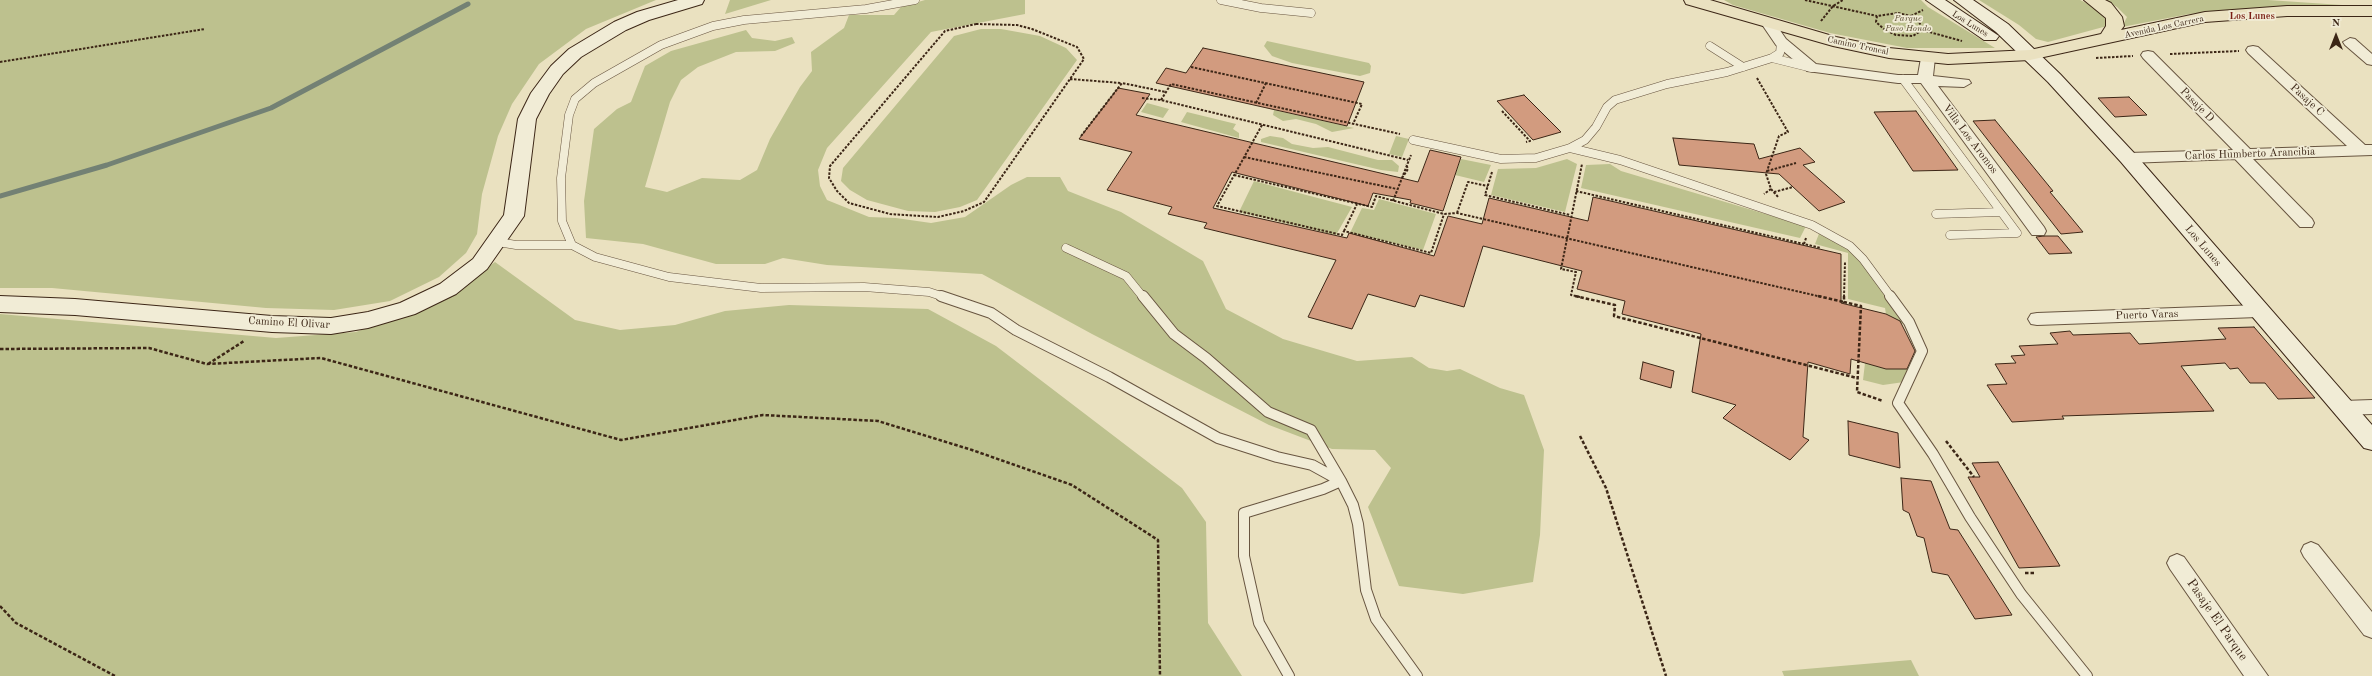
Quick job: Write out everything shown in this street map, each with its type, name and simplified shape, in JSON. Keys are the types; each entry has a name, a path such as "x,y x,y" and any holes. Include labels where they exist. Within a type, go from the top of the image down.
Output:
{"main road":[{"name":"Camino El Olivar","path":"0,304 75,307 272,324 331,326 368,320 407,309 448,289 480,264 498,242 514,216 527,119 540,93 557,70 575,53 620,26 643,16 696,0"},
{"name":"Camino Troncal","path":"1692,0 1768,23 1862,47 1928,58 1974,59 2030,55"},
{"path":"1713,0 1729,11"},
{"name":"Los Lunes","path":"1934,0 2002,44 2030,55"},
{"name":"Los Lunes","path":"1962,0 2002,28 2054,78 2128,158 2258,311 2372,441"},
{"path":"2092,0 2105,7 2114,17 2115,26 2107,39"},
{"path":"2352,0 2372,1"},
{"name":"Avenida Los Carrera","path":"2030,55 2205,18 2287,11 2372,11"}],"street":[{"path":"1768,23 1781,42 1812,68 1903,79 1925,79 1944,83 1964,82"},
{"path":"2350,42 2372,61"},
{"name":"Pasaje C","path":"2253,50 2366,150"},
{"name":"Pasaje D","path":"2148,55 2243,154 2306,223"},
{"path":"1925,79 1928,58"},
{"name":"Villa Los Aromos","path":"1925,79 2038,231"},
{"name":"Carlos Humberto Arancibia","path":"2128,158 2366,150"},
{"name":"Puerto Varas","path":"2037,319 2258,311"},
{"path":"2343,408 2372,407"},
{"path":"2311,551 2372,628"},
{"name":"Pasaje El Parque","path":"2177,563 2257,676"}],"lane":[{"path":"572,245 562,221 561,178 569,114 575,99 594,82 633,59 661,45 713,26 744,20 866,9 914,0"},
{"path":"1221,0 1261,8 1311,13"},
{"path":"1413,140 1501,158 1522,160 1570,148 1585,140 1596,128 1607,107 1615,100 1667,84 1743,67 1772,58 1780,53 1781,42"},
{"path":"1710,46 1743,67"},
{"path":"1772,58 1812,68"},
{"path":"1903,79 2017,233 1950,235"},
{"path":"1570,148 1620,160 1812,225 1850,246 1863,259 1909,322 1922,351 1898,403 1933,454 1970,517 2021,594 2088,676"},
{"path":"1936,214 2001,212"},
{"path":"498,242 516,245 572,245 595,257 669,277 761,288 864,287 929,292 991,313 1016,330 1165,407 1218,438 1277,458 1312,465 1341,481"},
{"path":"1066,248 1126,276 1174,334 1206,358 1268,412 1311,430 1341,481 1353,505 1358,524 1366,590 1376,619 1417,676"},
{"path":"1289,676 1259,624 1244,556 1244,513 1323,489 1341,481"}],"path":[{"path":"1805,0 1877,16 1898,13 1911,16 1919,21 1922,30"},
{"path":"1818,24 1833,6 1843,0"},
{"path":"1877,16 1876,22 1885,30 1896,35 1912,36 1922,30 1966,43"},
{"path":"976,24 1000,24 1025,27 1051,35 1077,47 1083,54 1084,59 1070,79 984,202 964,212 938,217 890,214 850,203 837,191 830,178 830,166 945,32 976,24"},
{"path":"0,62 205,29"},
{"path":"2091,59 2253,50"},
{"path":"1191,67 1362,104 1353,124"},
{"path":"1756,78 1788,132 1779,136 1766,174 1771,189 1780,199"},
{"path":"1070,79 1122,83 1166,92"},
{"path":"1082,136 1122,83"},
{"path":"1256,103 1266,83"},
{"path":"1161,100 1171,84 1401,135"},
{"path":"1142,98 1161,100 1408,160"},
{"path":"1502,110 1530,141 1523,144"},
{"path":"1262,125 1217,206 1342,236 1357,204"},
{"path":"1393,201 1400,180 1408,169 1406,164 1414,150"},
{"path":"1244,156 1397,188"},
{"path":"1582,163 1570,215 1568,238 1561,269 1576,272 1571,294 1615,305 1614,316 1858,378"},
{"path":"1767,171 1796,163"},
{"path":"1494,166 1485,195 1570,215"},
{"path":"1234,175 1372,207 1376,196 1444,214 1457,213 1861,306 1857,392"},
{"path":"1457,213 1468,182 1488,186"},
{"path":"1774,192 1793,187"},
{"path":"1757,192 1764,194 1771,189"},
{"path":"1576,191 1824,249"},
{"path":"1344,231 1431,253 1444,214"},
{"path":"1804,244 1812,225"},
{"path":"1844,302 1845,254"},
{"path":"207,364 272,324"},
{"path":"0,349 149,348 207,364 321,358 621,440 763,415 878,421 972,450 1072,485 1158,540 1160,676"},
{"path":"1941,435 1974,477"},
{"path":"1580,436 1606,488 1666,676"},
{"path":"0,606 16,623 115,676"}],"green space":[{"path":"0,0 656,0 586,29 539,64 512,104 498,136 482,194 477,234 466,253 439,277 390,301 334,310 266,308 52,288 0,288"},
{"path":"730,0 771,0 725,14"},
{"path":"925,0 1025,0 1025,14 931,32 827,148 818,170 820,186 827,200 869,217 896,218 931,223 965,217 1011,185 1027,177 1060,177 1068,191 1121,212 1203,261 1226,309 1283,339 1357,361 1412,357 1429,368 1447,371 1460,369 1500,388 1524,395 1544,450 1540,535 1533,582 1463,594 1399,586 1368,507 1391,468 1375,450 1332,449 1269,425 1092,334 982,274 827,265 783,258 765,264 716,264 643,244 586,238 584,201 594,129 617,109 631,102 645,66 671,51 746,30 752,38 775,41 792,37 795,43 775,51 736,52 698,67 681,80 670,102 645,187 667,192 702,178 740,180 757,170 770,139 800,87 812,71 811,52 844,28 849,15 894,15 901,7"},
{"name":"Parque Paso Hondo","path":"1724,0 1921,0 1928,7 1995,48 1907,48 1830,33 1733,5"},
{"path":"1979,0 2080,0 2097,8 2105,16 2107,26 2048,42 2036,39 2019,25"},
{"path":"2105,0 2268,0 2342,5 2261,8 2189,14 2122,27 2127,17 2117,7"},
{"path":"981,29 1001,29 1040,36 1066,48 1077,60 977,200 960,207 935,212 908,211 867,200 850,190 841,181 843,168 954,36"},
{"path":"1267,41 1369,63 1371,66 1370,73 1360,76 1292,63 1272,56 1264,46"},
{"path":"1147,103 1169,109 1163,118 1141,112"},
{"path":"1274,110 1354,128 1332,132 1316,124 1296,119 1283,121 1273,115"},
{"path":"1187,112 1236,124 1233,129 1239,133 1239,138 1181,122"},
{"path":"1270,136 1283,138 1292,144 1313,148 1328,147 1378,160 1392,160 1399,166 1398,172 1381,170 1261,142 1261,139"},
{"path":"1396,136 1409,139 1402,157 1389,154"},
{"path":"1461,159 1491,165 1484,182 1455,175"},
{"path":"1567,159 1577,164 1565,212 1491,195 1498,169 1536,168"},
{"path":"1610,164 1621,171 1806,226 1800,238 1581,188 1586,165"},
{"path":"1254,181 1352,207 1336,235 1239,212"},
{"path":"1379,199 1436,214 1423,250 1350,233 1362,208 1374,210"},
{"path":"1820,231 1852,249 1871,266 1913,326 1923,349 1923,360 1916,371 1904,382 1883,385 1863,380 1865,363 1886,369 1911,368 1918,360 1921,351 1913,330 1886,314 1885,308 1848,299 1848,253 1815,244"},
{"path":"495,262 575,320 620,330 675,325 725,311 789,305 928,309 996,346 1182,488 1206,522 1208,623 1242,676 0,676 0,314 276,338 356,332 442,299"},
{"path":"1911,660 1919,676 1784,676 1782,671"}],"building":[{"path":"1203,48 1364,82 1347,126 1156,83 1166,68 1186,73"},
{"path":"1118,88 1150,94 1136,115 1418,182 1430,150 1461,157 1443,211 1410,203 1411,200 1373,193 1368,206 1232,172 1213,208 1347,238 1349,233 1434,256 1448,216 1482,224 1489,198 1588,221 1593,197 1841,254 1841,303 1886,314 1900,321 1915,351 1907,369 1886,369 1851,359 1850,374 1808,362 1803,437 1809,440 1790,460 1723,418 1736,405 1692,392 1701,334 1622,314 1625,301 1577,289 1582,271 1483,246 1464,307 1420,295 1415,307 1368,294 1352,329 1308,317 1336,260 1204,228 1207,223 1168,214 1172,207 1107,190 1132,152 1079,139"},
{"path":"1524,95 1561,132 1533,140 1497,101"},
{"path":"2129,97 2147,115 2115,117 2098,98"},
{"path":"1916,111 1958,170 1913,171 1874,112"},
{"path":"1995,120 2053,191 2050,192 2083,232 2061,234 1973,121"},
{"path":"1673,138 1754,144 1759,159 1800,148 1815,162 1803,165 1845,202 1819,211 1779,174 1679,165"},
{"path":"2058,236 2072,253 2049,254 2036,237"},
{"path":"2254,327 2315,398 2278,399 2265,383 2250,383 2238,368 2230,369 2225,363 2181,366 2214,411 2062,416 2064,419 2012,422 1987,385 2007,384 1995,364 2016,363 2011,356 2025,355 2019,346 2058,344 2050,333 2070,331 2073,335 2130,333 2139,344 2226,339 2218,328"},
{"path":"1643,362 1674,371 1671,388 1640,379"},
{"path":"1848,421 1898,433 1900,468 1849,455"},
{"path":"1998,462 2060,566 2019,568 1968,477 1980,477 1972,463"},
{"path":"1901,478 1931,481 1950,529 1958,530 2012,615 1975,619 1948,575 1932,572 1924,538 1917,536 1909,513 1903,510"}],"waterway":[{"path":"0,196 107,165 271,108 468,4"}],"district":[{"name":"Los Lunes","path":"2252,16"}]}
